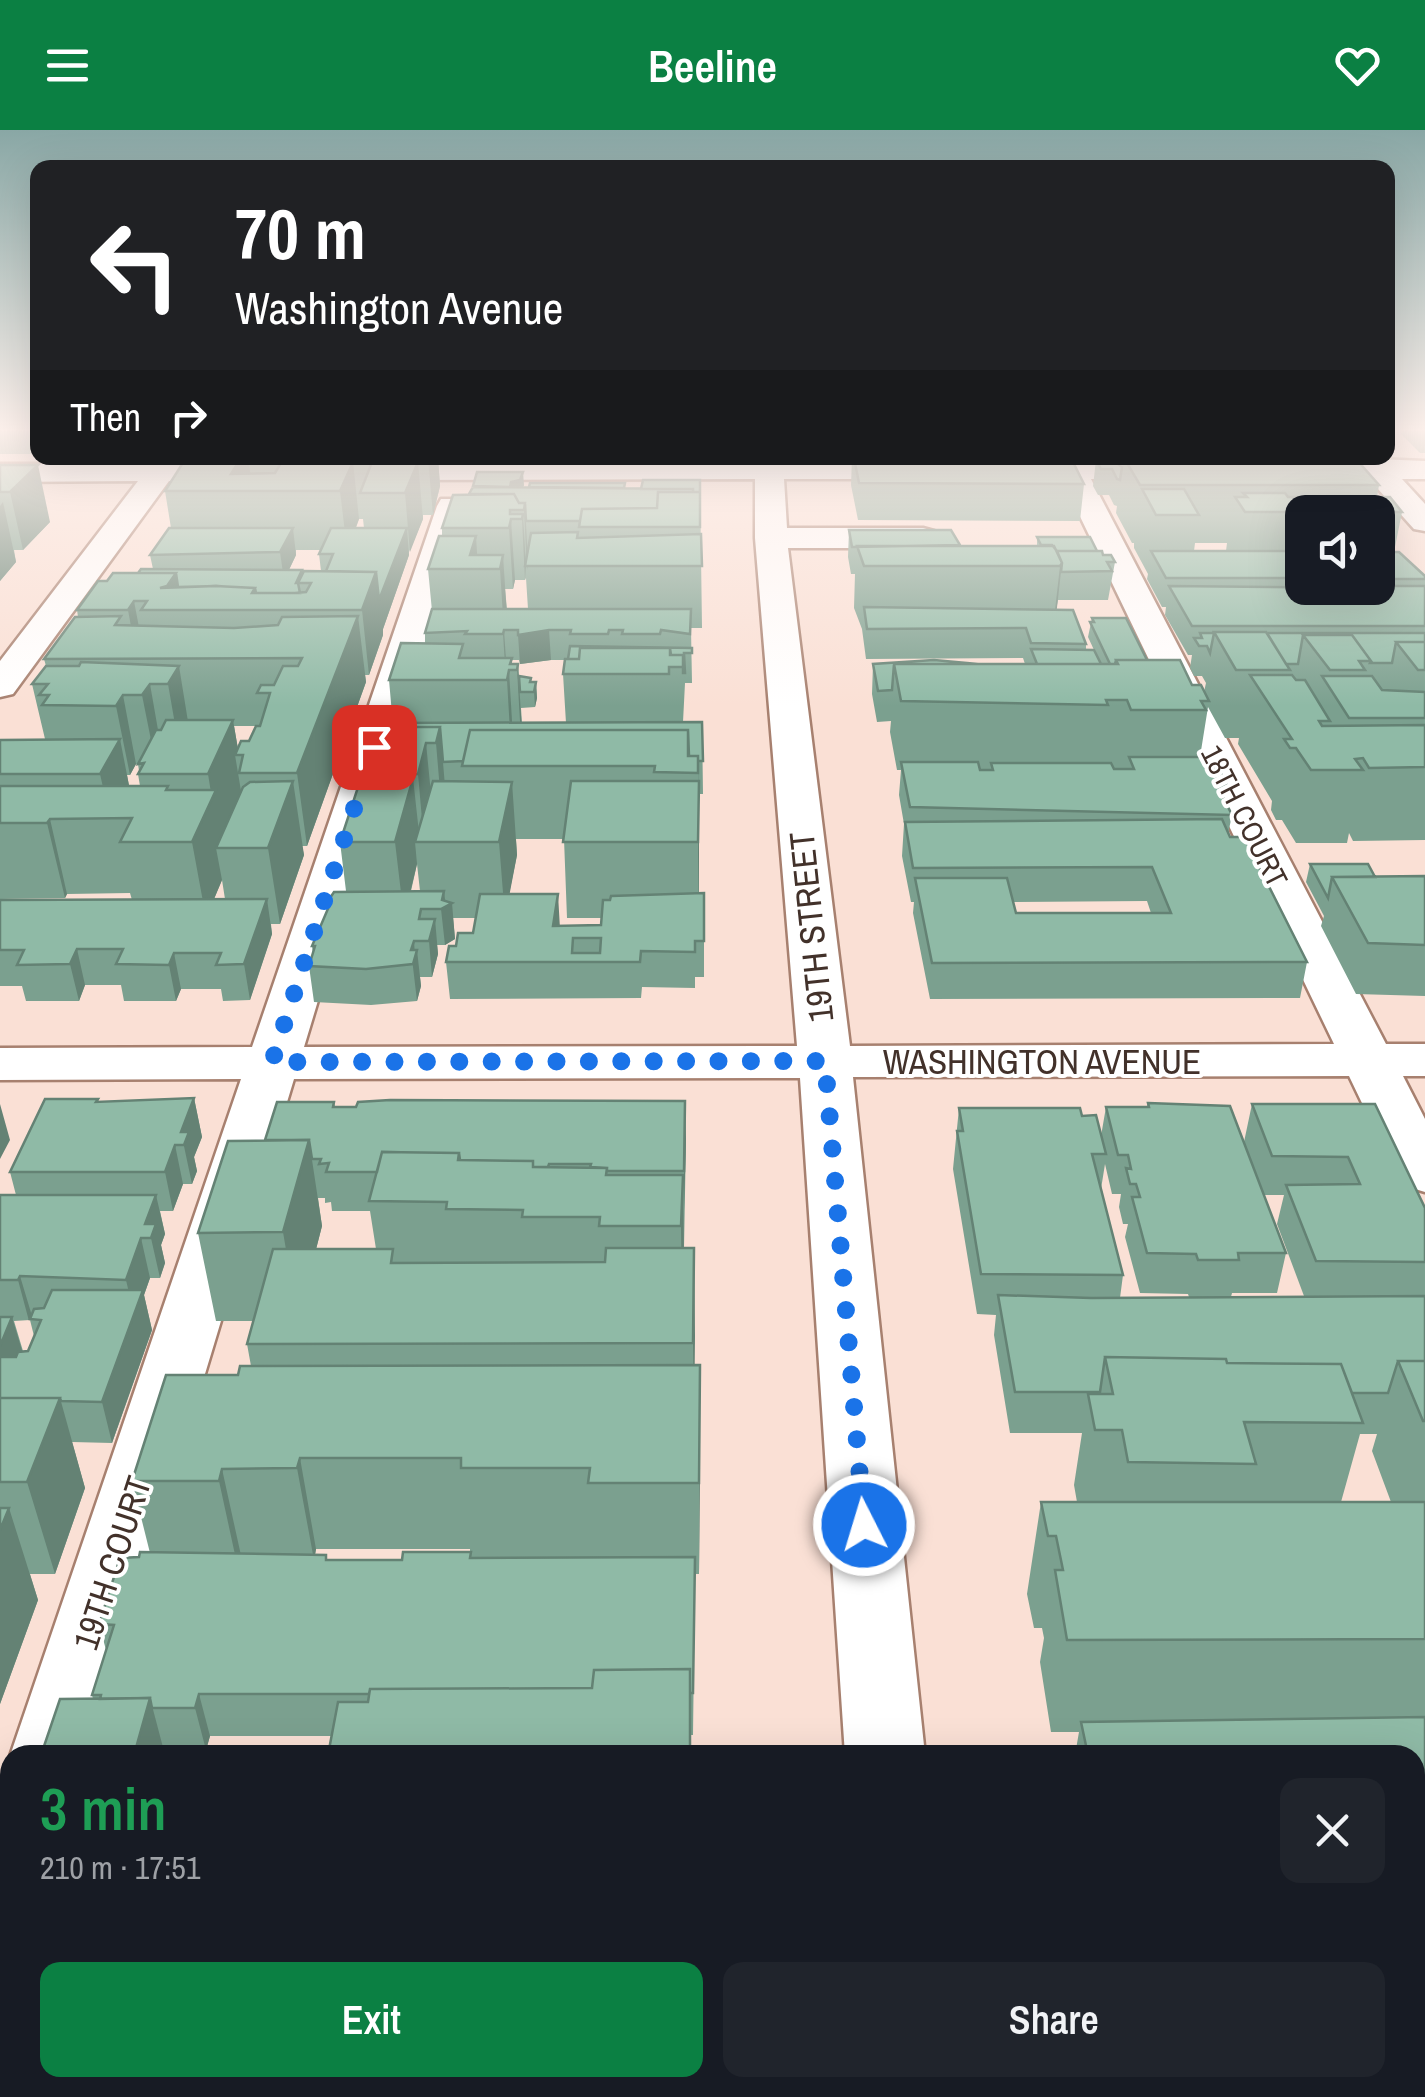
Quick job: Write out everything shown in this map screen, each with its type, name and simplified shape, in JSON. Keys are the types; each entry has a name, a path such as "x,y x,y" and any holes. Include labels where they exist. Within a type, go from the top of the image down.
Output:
{"street":[{"path":"0,686 122,523"},
{"name":"19TH COURT","path":"53,1745 447,523"},
{"name":"19TH STREET","path":"770,523 825,1061 884,1745"},
{"name":"18TH COURT","path":"1098,523 1425,1174"},
{"path":"770,538 924,538"},
{"name":"WASHINGTON AVENUE","path":"0,1064 1425,1060"}],"building":[{"path":"444,523 510,523 509,528 442,528"},
{"path":"580,523 700,523 700,527 579,527"},
{"path":"169,528 293,528 280,552 150,555"},
{"path":"331,528 407,528 379,600 376,572 326,571 333,554 319,554"},
{"path":"849,530 951,530 960,545 852,547"},
{"path":"578,532 577,538 701,534 702,566 525,566 531,533"},
{"path":"439,536 476,536 470,555 503,555 500,569 428,569"},
{"path":"1037,537 1090,537 1097,551 1057,551 1052,545 1041,545"},
{"path":"857,546 1054,546 1062,563 864,566"},
{"path":"1057,551 1102,551 1115,562 1107,562 1112,571 1061,572"},
{"path":"1151,551 1285,551 1285,578 1166,578"},
{"path":"1395,552 1399,552 1425,579 1395,579"},
{"path":"141,569 302,570 296,583 300,593 256,593 255,588 178,587 176,573 138,573"},
{"path":"304,571 376,572 362,610 141,610 147,601 134,601 128,610 77,610 98,581 107,581 113,573 176,573 167,586 160,588 216,586 255,588 252,593 295,593 306,592 311,583 298,583"},
{"path":"1169,586 1285,587 1285,605 1395,605 1395,586 1425,586 1425,626 1192,626"},
{"path":"864,607 1073,610 1086,644 1031,643 1026,628 867,629"},
{"path":"432,609 691,609 690,634 661,630 660,634 622,634 623,630 609,630 608,634 570,634 571,630 518,635 518,630 504,630 503,634 425,633"},
{"path":"121,616 115,625 234,628 278,625 282,617 358,616 297,773 239,773 243,755 235,755 241,741 249,741 256,726 260,726 270,693 257,693 261,685 274,685 283,666 298,666 302,658 44,659 75,617"},
{"path":"1092,618 1126,618 1147,660 1116,660 1110,664 1090,622 1094,622"},
{"path":"1214,632 1266,632 1290,670 1236,670"},
{"path":"1200,633 1214,633 1210,653 1207,646 1199,646 1194,638 1202,638"},
{"path":"1267,633 1425,633 1425,642 1396,642 1392,663 1370,663 1352,635 1303,635 1298,664 1286,664"},
{"path":"1303,635 1352,635 1371,661 1359,661 1365,670 1330,670"},
{"path":"1396,642 1425,642 1425,670 1418,670"},
{"path":"401,643 463,644 459,658 512,658 510,664 518,664 517,670 509,670 507,680 389,680"},
{"path":"570,646 692,648 692,653 684,653 683,673 683,655 671,655 670,648 580,648 579,659 568,659"},
{"path":"580,648 670,648 670,655 683,655 683,667 669,667 669,674 563,674 565,659 579,659"},
{"path":"1031,649 1094,650 1101,664 1037,664"},
{"path":"934,660 978,664 894,664 892,690 878,691 873,664"},
{"path":"1116,660 1180,660 1192,685 1201,685 1209,701 1201,701 1206,710 1131,710 1127,700 1106,700 1108,705 901,701 894,664 1118,664"},
{"path":"81,662 179,666 168,684 150,684 142,695 123,695 116,706 42,705 49,695 39,695 48,684 32,684 46,666 79,666"},
{"path":"1250,675 1292,675 1296,680 1305,680 1330,721 1319,721 1322,726 1425,725 1425,767 1369,768 1363,758 1355,759 1363,770 1311,770 1296,748 1290,748 1284,739 1292,739"},
{"path":"519,676 536,682 534,692 520,692"},
{"path":"1322,676 1372,676 1382,690 1425,692 1425,718 1349,718"},
{"path":"166,720 233,720 208,774 138,774 144,763 138,764 156,730 161,730"},
{"path":"702,722 703,761 698,761 698,756 689,756 688,730 470,730 463,761 443,762 440,727 393,727 394,723"},
{"path":"378,727 440,727 436,743 426,743 418,774 363,775"},
{"path":"470,730 688,730 688,756 698,756 698,773 654,772 655,766 462,766"},
{"path":"120,739 100,774 0,774 0,740"},
{"path":"1129,757 1204,757 1209,767 1218,767 1227,785 1217,785 1232,815 910,807 901,762 978,762 980,770 993,770 991,763 1111,763 1114,769 1134,769"},
{"path":"361,778 413,778 395,842 340,842"},
{"path":"293,781 268,848 216,848 243,787 250,782"},
{"path":"433,781 512,782 499,842 415,842"},
{"path":"571,781 699,781 698,842 563,842"},
{"path":"0,786 168,786 166,790 216,790 192,842 120,842 132,818 0,823"},
{"path":"1222,819 1230,837 1244,837 1307,962 932,963 915,878 1007,878 1016,913 1171,913 1152,867 913,868 905,822"},
{"path":"1310,864 1368,864 1375,877 1332,877 1328,898"},
{"path":"1425,876 1425,945 1368,943 1332,877"},
{"path":"444,891 442,900 452,903 441,909 421,909 419,919 435,919 429,941 414,941 411,950 417,950 413,964 366,969 309,966 312,946 330,904 326,904 334,892"},
{"path":"704,893 704,941 695,941 695,952 641,951 640,962 446,962 449,946 456,946 458,933 473,933 480,894 558,894 553,926 601,925 603,900 610,900 611,896","holes":["573,938 601,938 600,953 572,953"]},
{"path":"267,899 244,964 216,965 221,953 174,953 169,965 116,964 123,949 77,949 70,964 17,965 24,950 0,950 0,900"},
{"path":"194,1098 181,1132 189,1132 184,1145 175,1145 165,1172 10,1172 45,1099 98,1099 96,1102"},
{"path":"685,1101 684,1171 607,1171 590,1167 591,1164 533,1167 533,1161 460,1160 459,1153 382,1152 377,1172 326,1172 329,1163 319,1164 321,1159 312,1159 309,1140 265,1140 277,1102 334,1102 333,1107 356,1107 358,1102"},
{"path":"1148,1103 1230,1106 1286,1253 1238,1253 1239,1260 1198,1260 1196,1254 1147,1253 1132,1197 1140,1197 1136,1184 1130,1184 1128,1155 1118,1155 1106,1107 1149,1107"},
{"path":"1252,1104 1375,1104 1425,1208 1425,1262 1316,1261 1286,1185 1360,1184 1348,1157 1272,1156"},
{"path":"959,1108 1080,1108 1082,1116 1096,1115 1106,1154 1092,1154 1123,1275 981,1274 957,1131 963,1131"},
{"path":"309,1140 283,1232 198,1233 228,1141"},
{"path":"382,1152 459,1153 458,1160 533,1161 533,1167 607,1168 606,1175 683,1175 681,1226 599,1226 600,1217 522,1217 523,1210 446,1209 447,1202 369,1201"},
{"path":"0,1195 156,1195 145,1224 156,1224 151,1238 141,1238 126,1280 20,1276 18,1280 0,1280"},
{"path":"606,1248 694,1248 693,1343 247,1344 273,1249 393,1249 391,1263 605,1262"},
{"path":"52,1290 143,1290 102,1402 0,1398 0,1357 16,1357 18,1352 28,1351 41,1320 30,1319 34,1309 44,1308"},
{"path":"998,1295 1425,1296 1425,1361 1398,1361 1388,1393 1352,1393 1341,1364 1105,1357 1100,1392 1015,1392"},
{"path":"0,1317 12,1317 0,1346"},
{"path":"1105,1357 1341,1364 1363,1423 1244,1422 1256,1464 1128,1462 1122,1430 1095,1430 1088,1394 1113,1394"},
{"path":"1398,1361 1425,1361 1425,1421 1423,1421"},
{"path":"700,1365 699,1483 588,1483 590,1468 461,1468 461,1458 300,1458 297,1468 222,1469 219,1481 132,1481 166,1375 238,1375 240,1366"},
{"path":"0,1398 60,1398 27,1482 0,1482"},
{"path":"1041,1502 1425,1502 1425,1639 1067,1640 1055,1570 1063,1570 1056,1536 1048,1536"},
{"path":"0,1508 9,1508 0,1530"},
{"path":"140,1552 326,1555 326,1560 402,1560 403,1552 471,1552 470,1558 695,1557 693,1693 690,1669 594,1670 592,1688 199,1694 195,1708 152,1708 150,1698 100,1699 101,1695 92,1695 114,1625 99,1624 120,1558 139,1557"},
{"path":"690,1669 690,1745 330,1745 338,1702 368,1702 370,1689 592,1688 594,1670"},
{"path":"150,1698 137,1745 44,1745 60,1699"},
{"path":"1425,1717 1425,1745 1086,1745 1081,1722"}],"route":[{"path":"374,747 272,1062 825,1061 864,1525"}]}
